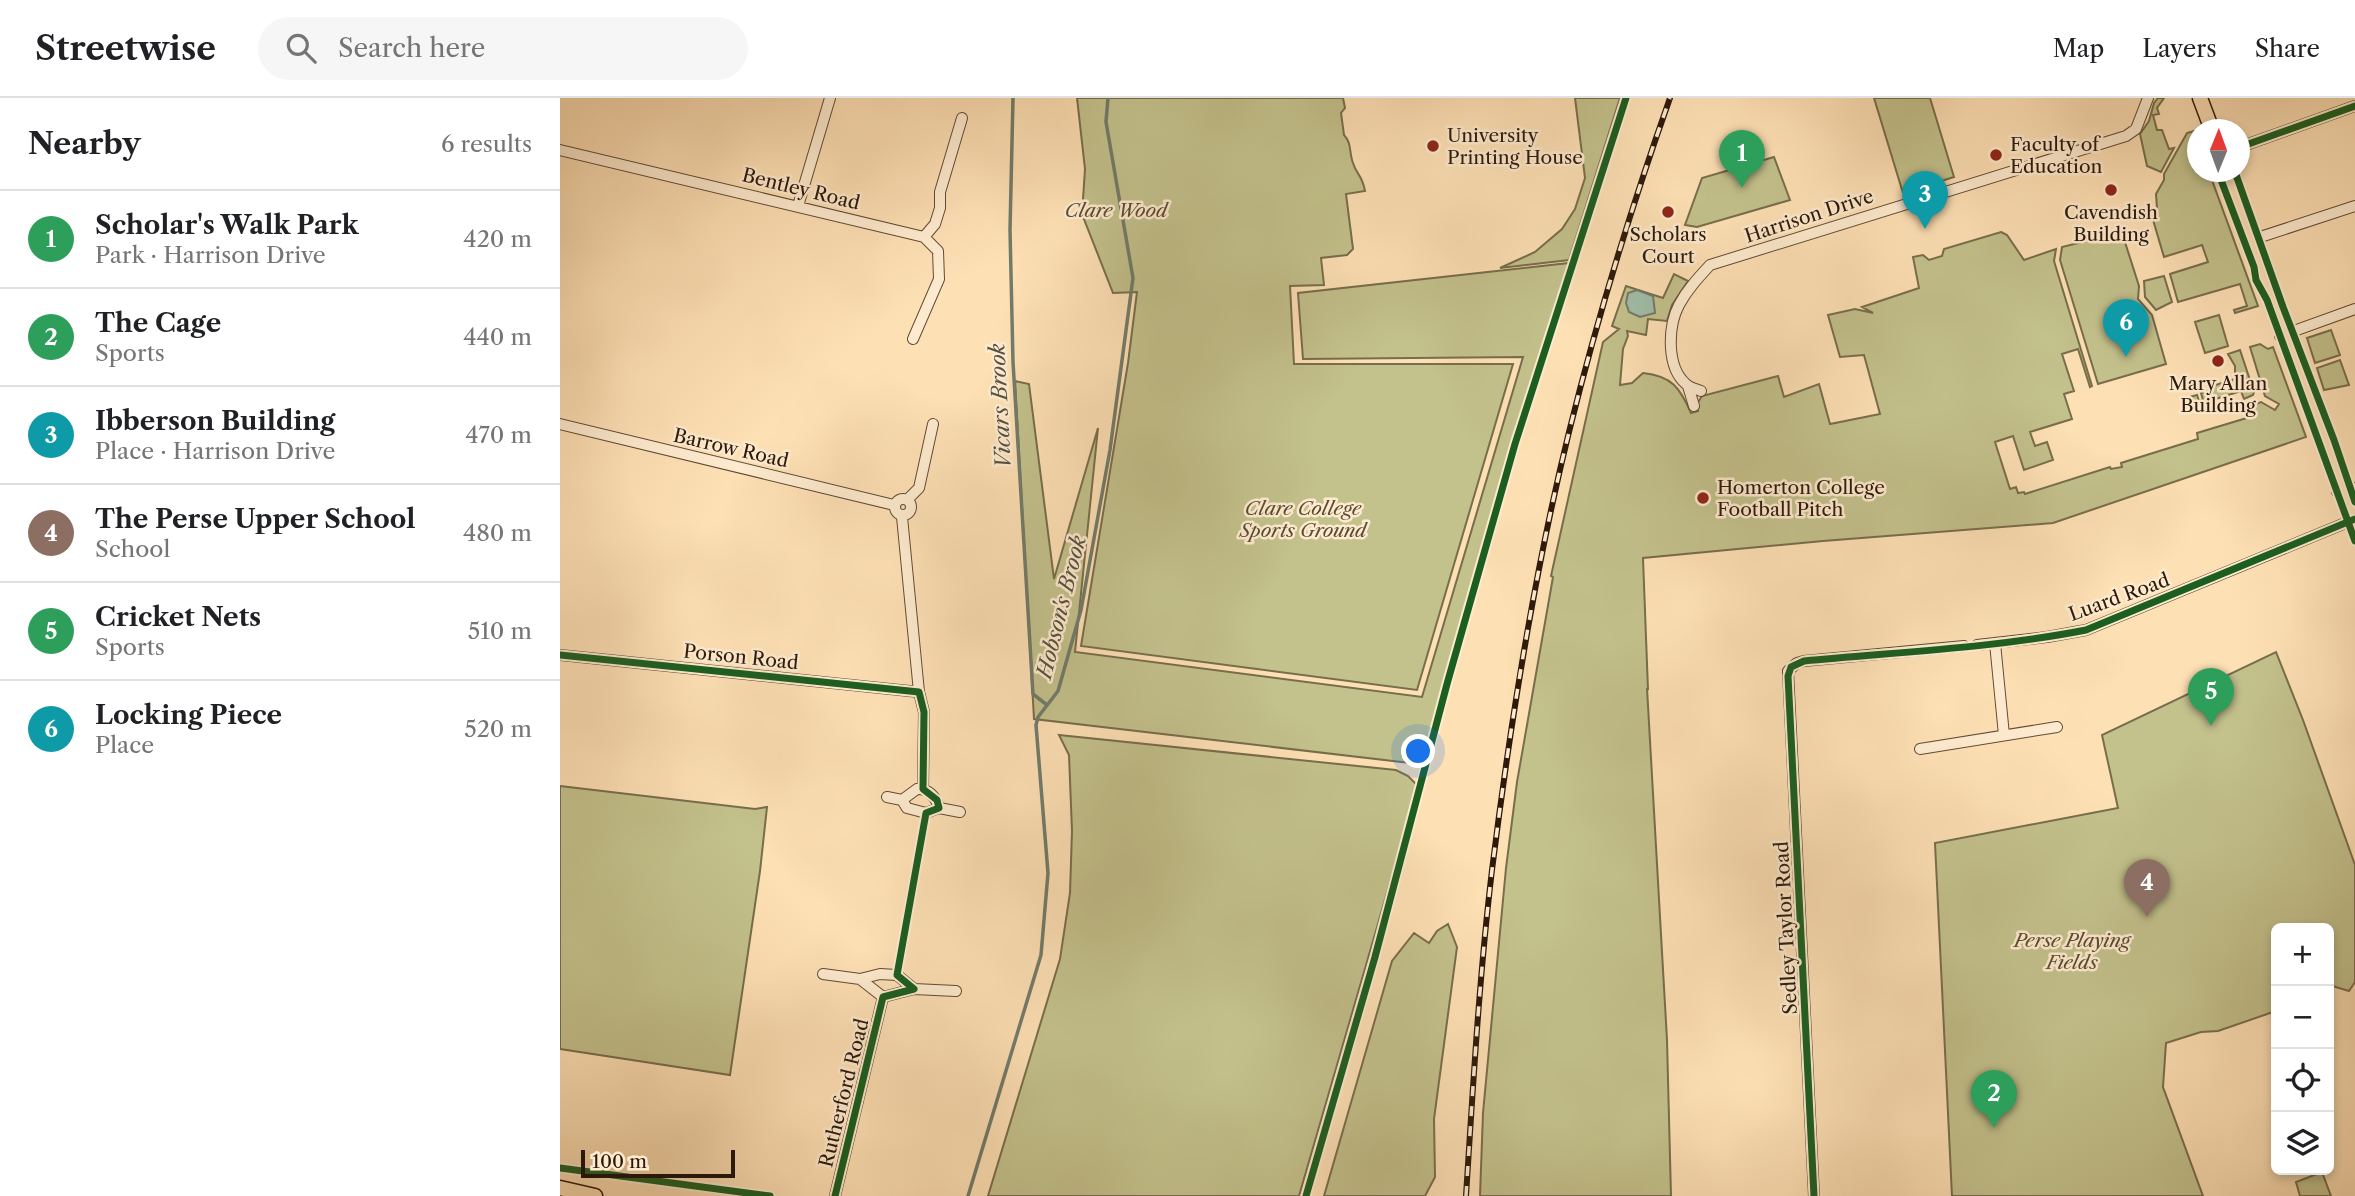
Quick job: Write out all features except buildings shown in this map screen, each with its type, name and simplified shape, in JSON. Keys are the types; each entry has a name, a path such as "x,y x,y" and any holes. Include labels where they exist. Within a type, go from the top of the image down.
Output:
{"main road":[{"path":"2200,98 2207,119"},
{"path":"2230,182 2249,241 2355,519"},
{"path":"560,1188 594,1196"}],"street":[{"path":"798,206 830,98"},
{"name":"Harrison Drive","path":"1694,406 1688,386 1680,378 1671,339 1674,316 1689,288 1710,265 2126,136 2136,129 2148,98"},
{"path":"2250,143 2355,106"},
{"path":"913,339 939,279 938,251 924,237 935,224 940,208 940,192 962,118"},
{"name":"Bentley Road","path":"560,150 924,237"},
{"path":"2249,241 2355,206"},
{"path":"2284,335 2355,309"},
{"path":"1688,386 1701,391"},
{"name":"Barrow Road","path":"560,424 894,505"},
{"path":"923,789 924,712 919,692 902,517 894,505 902,499 907,500 919,488 933,424"},
{"path":"902,517 912,509 907,500"},
{"name":"Luard Road","path":"1977,645 2047,638 2086,630 2355,519"},
{"path":"1995,643 2004,735"},
{"name":"Sedley Taylor Road","path":"1814,1196 1788,676 1791,667 1797,663 1964,646"},
{"name":"Porson Road","path":"560,655 919,692"},
{"path":"1920,749 2057,727"},
{"path":"902,800 917,789 923,789 937,800 939,807"},
{"path":"887,797 902,800 907,808 917,812 931,812 939,807 960,812"},
{"path":"823,974 860,979 880,974 897,975 914,989"},
{"path":"860,979 883,997 914,989 956,990"},
{"name":"Rutherford Road","path":"835,1196 883,997"}],"green space":[{"name":"Clare College Sports Ground","path":"1077,98 1343,98 1345,108 1341,113 1344,135 1365,191 1346,194 1353,249 1347,255 1321,258 1324,285 1290,286 1294,364 1513,364 1417,690 1081,646 1128,363 1137,292 1113,293 1082,214 1085,169"},
{"path":"1575,98 1620,98 1569,260 1500,268 1535,252 1562,229 1575,209 1585,178"},
{"path":"1874,98 1930,98 1954,177 1903,193"},
{"path":"2158,98 2164,98 2157,108 2159,114 2153,115 2157,130 2162,130 2169,149 2174,148 2161,172 2147,166 2140,134 2149,121"},
{"path":"2187,133 2187,182 2213,182 2258,306 2235,313 2234,310 2247,306 2240,284 2178,302 2170,274 2208,262 2202,245 2164,257 2151,213 2157,208 2156,194 2164,180 2164,174"},
{"path":"1774,157 1790,200 1697,227 1685,225 1702,178"},
{"path":"2001,232 2007,235 2024,260 2056,249 2054,261 2092,386 2090,387 2078,349 2062,354 2074,391 2064,394 2072,419 2030,432 2035,446 2047,442 2053,460 2024,470 2013,436 1995,442 2010,489 2016,487 2018,493 2025,494 2110,467 2122,467 2121,463 2198,439 2197,433 2250,417 2247,407 2261,402 2275,410 2279,404 2265,396 2250,347 2260,344 2268,349 2273,347 2306,437 2053,523 1643,558 1648,690 1647,688 1667,1040 1671,1196 1480,1196 1483,1113 1506,868 1517,782 1553,577 1551,576 1603,342 1619,329 1612,326 1626,286 1663,298 1674,274 1688,281 1672,305 1667,321 1648,319 1646,335 1627,331 1620,385 1632,383 1643,373 1661,377 1679,390 1691,413 1698,411 1697,404 1702,396 1778,376 1784,397 1819,384 1830,424 1880,414 1864,355 1840,357 1828,315 1855,309 1873,313 1862,307 1919,288 1913,257 1923,255 1929,260 1942,256 1944,249"},
{"path":"2114,234 2124,239 2139,286 2138,299 2152,315 2166,364 2098,384 2060,260 2062,247"},
{"path":"1569,263 1427,765 1034,719 1015,381 1029,384 1054,579 1098,428 1075,652 1422,697 1523,357 1303,359 1298,293"},
{"path":"2164,276 2172,302 2156,310 2145,297 2144,281"},
{"path":"2219,315 2228,346 2205,353 2195,322"},
{"path":"2331,330 2340,355 2315,363 2307,338"},
{"path":"2240,350 2253,395 2244,399 2241,391 2190,407 2186,398 2197,395 2199,401 2203,400 2201,393 2209,391 2209,387 2235,379 2235,366 2228,354"},
{"path":"2340,360 2349,385 2324,390 2317,368"},
{"name":"Perse Playing Fields","path":"2276,652 2355,865 2355,982 2349,991 2334,986 2334,923 2271,923 2271,1013 2218,1031 2201,1032 2166,1043 2163,1087 2203,1196 1952,1196 1935,843 2118,808 2102,735"},
{"path":"1059,735 1396,770 1408,776 1418,786 1299,1196 988,1196 1060,959 1070,893 1072,831 1069,755"},
{"path":"560,786 755,809 767,807 730,1075 560,1049"},
{"path":"1448,924 1457,947 1434,1119 1435,1177 1425,1196 1324,1196 1392,961 1414,933 1429,943 1437,931"},
{"path":"2314,1175 2323,1175 2331,1196 2300,1196 2296,1182"}],"shaded area":[{"path":"1637,290 1653,296 1655,313 1640,317 1629,312 1626,303 1628,293"}],"waterway":[{"name":"Vicars Brook","path":"1013,98 1010,230 1013,362 1033,694 1047,705"},
{"name":"Hobson's Brook","path":"968,1196 1041,955 1048,873 1036,725 1038,717 1058,691 1081,610 1110,450 1133,278 1106,122 1108,98"}],"railway":[{"path":"1466,1196 1480,992 1492,870 1515,705 1534,595 1556,486 1591,348 1628,222 1670,98"}],"cycle path":[{"path":"1306,1196 1375,957 1447,684 1515,444 1626,98"},
{"path":"2250,143 2355,106"},
{"path":"2222,182 2355,541"},
{"path":"2239,182 2355,502"},
{"path":"1814,1196 1788,676 1791,667 1804,661 1981,645 2086,630 2355,519"},
{"path":"560,655 919,692 924,712 923,789 937,800 939,808 926,813 897,975 914,989 883,997 835,1196"},
{"path":"560,1168 770,1196"}],"place":[{"name":"University Printing House","path":"1433,146"},
{"name":"Faculty of Education","path":"1996,155"},
{"name":"Scholar's Walk Park","path":"1742,188"},
{"name":"Cavendish Building","path":"2111,190"},
{"name":"Scholars Court","path":"1668,212"},
{"name":"Ibberson Building","path":"1925,229"},
{"name":"Locking Piece","path":"2126,357"},
{"name":"Mary Allan Building","path":"2218,361"},
{"name":"Homerton College Football Pitch","path":"1703,498"},
{"name":"Cricket Nets","path":"2211,726"},
{"name":"The Perse Upper School","path":"2147,917"},
{"name":"The Cage","path":"1994,1128"}],"park label":[{"name":"Clare Wood","path":"1116,210"}]}
